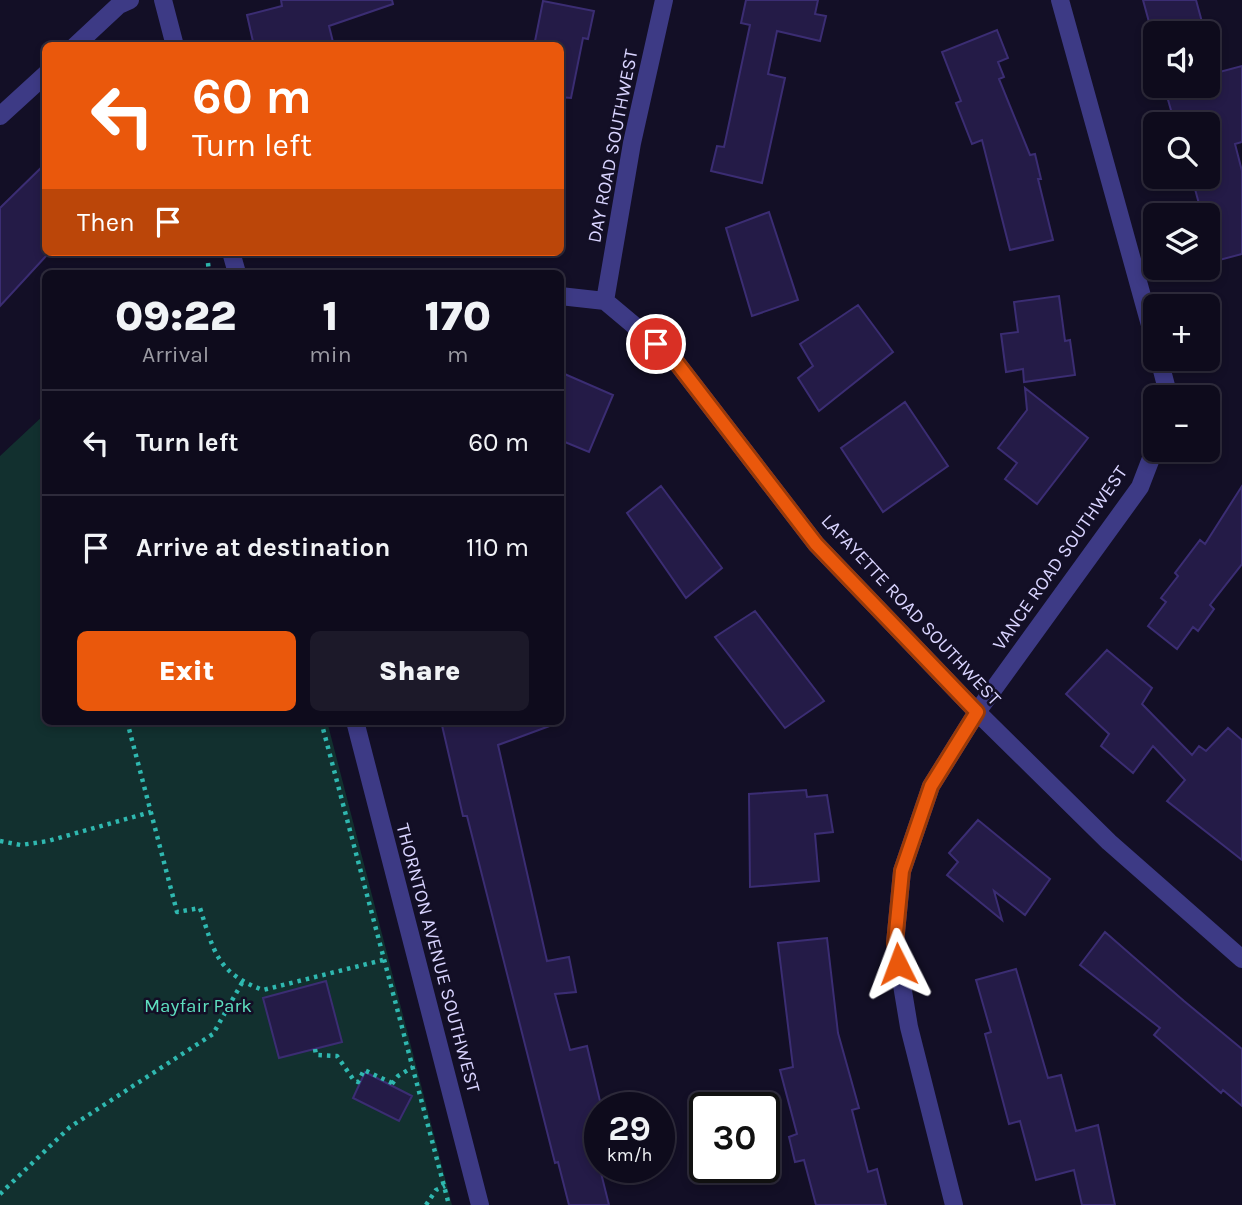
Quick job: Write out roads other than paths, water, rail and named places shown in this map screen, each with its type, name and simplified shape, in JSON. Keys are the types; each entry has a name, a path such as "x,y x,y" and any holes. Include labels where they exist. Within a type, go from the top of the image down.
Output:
{"street":[{"path":"79,42 118,5 130,0"},
{"path":"163,0 174,42"},
{"name":"DAY ROAD SOUTHWEST","path":"605,301 632,143 664,0"},
{"path":"1060,0 1143,300"},
{"path":"0,116 42,78"},
{"path":"564,296 605,301"},
{"name":"LAFAYETTE ROAD SOUTHWEST","path":"605,301 673,358 816,544 977,712 1109,842 1242,959"},
{"name":"VANCE ROAD SOUTHWEST","path":"954,1205 908,1027 895,943 902,871 931,786 977,712 1140,487 1150,462"},
{"name":"THORNTON AVENUE SOUTHWEST","path":"356,725 480,1205"}],"park label":[{"name":"Mayfair Park","path":"198,1006"}]}
